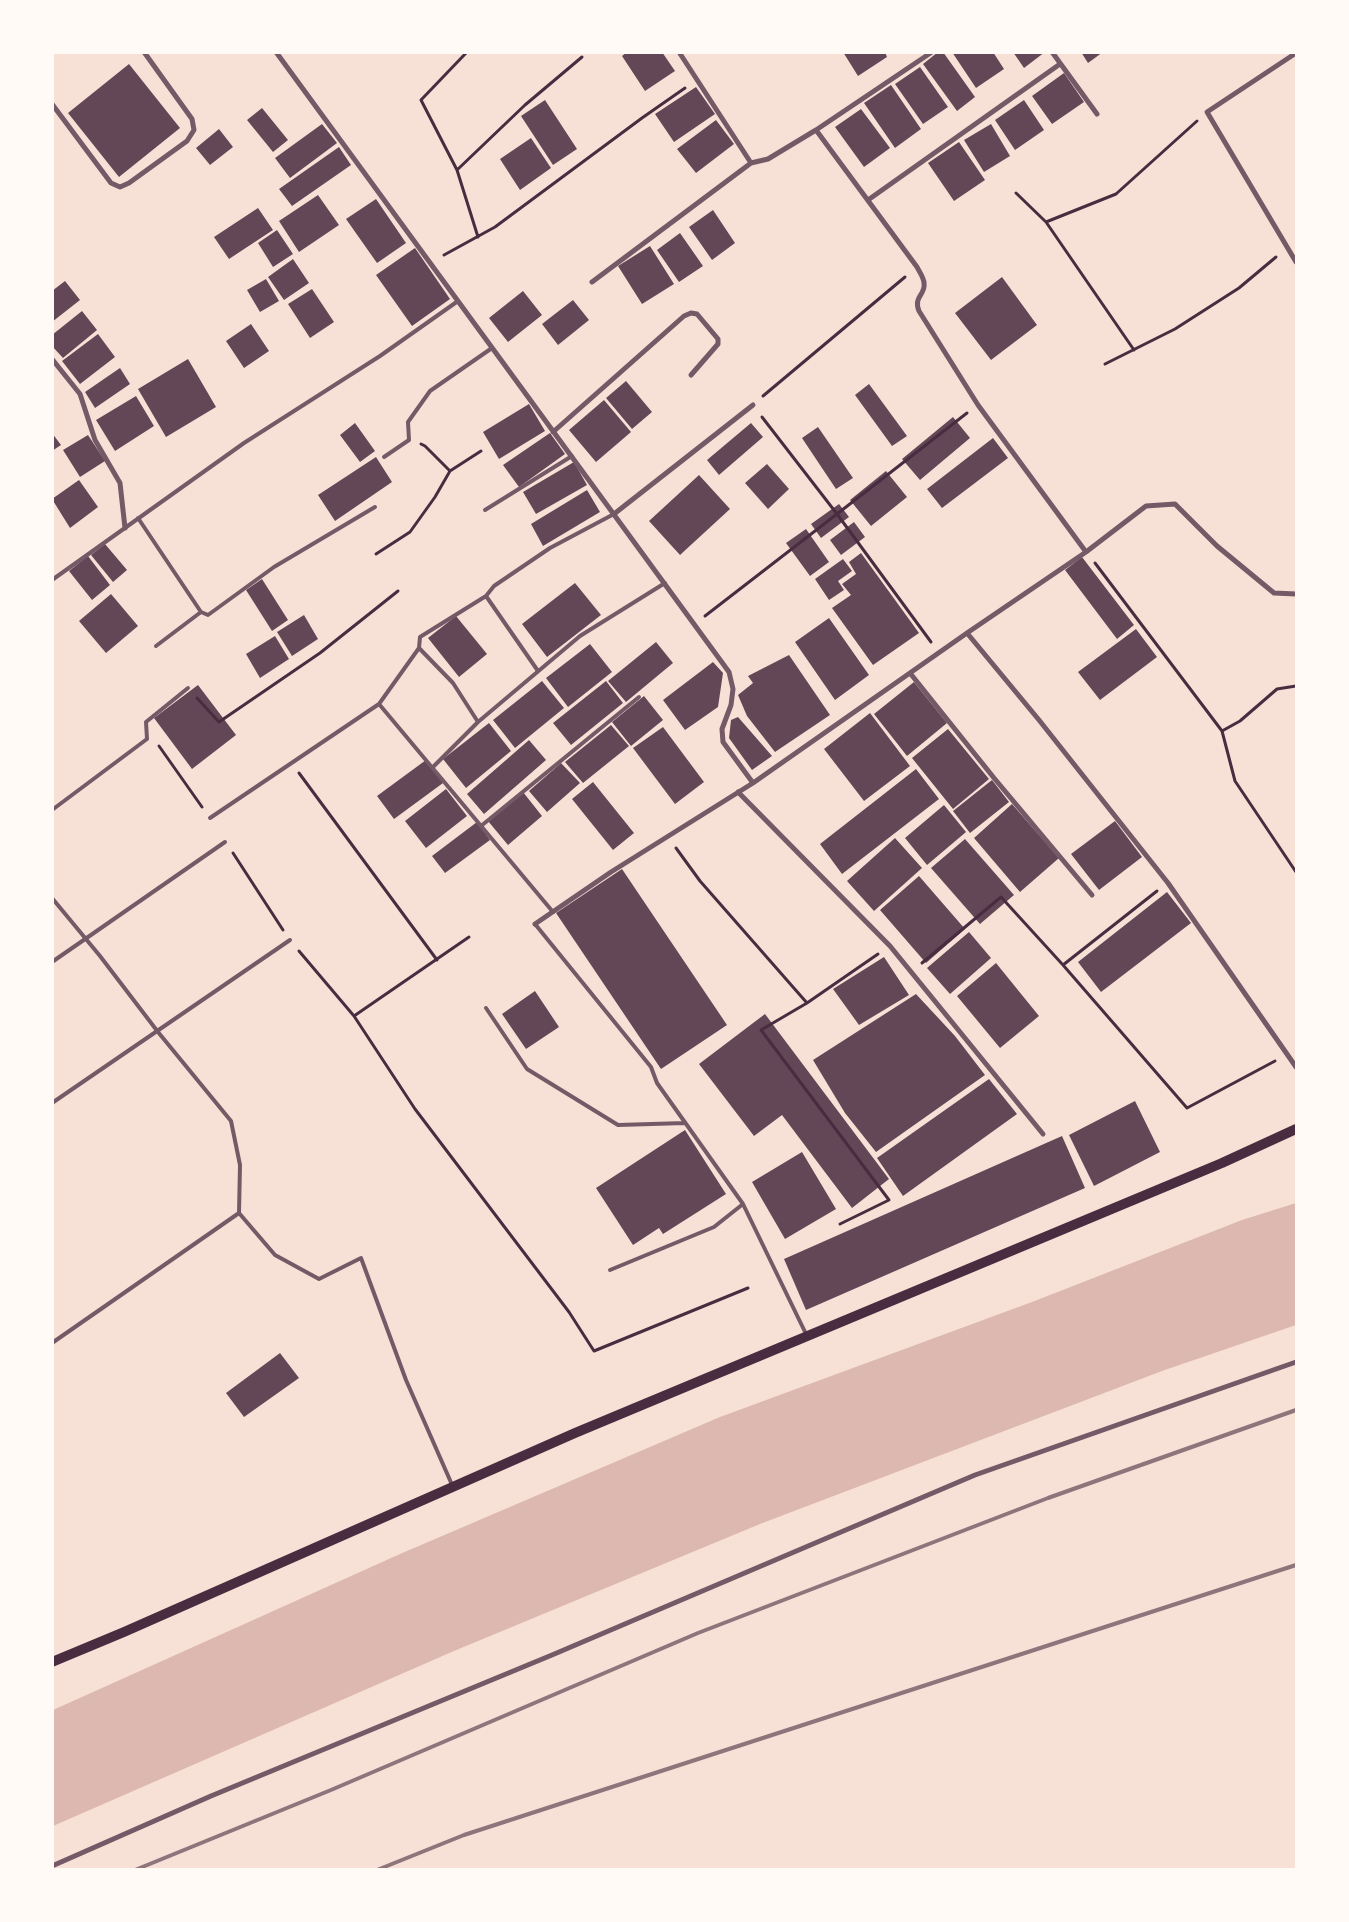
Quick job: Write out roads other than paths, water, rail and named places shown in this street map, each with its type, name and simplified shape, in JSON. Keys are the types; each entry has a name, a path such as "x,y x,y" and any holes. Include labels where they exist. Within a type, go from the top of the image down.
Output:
{"main road":[{"path":"52,1662 576,1433 1222,1163 1296,1129"}],"street":[{"path":"52,104 110,183 120,187 129,183 187,141 194,130 192,119 144,52"},
{"path":"276,52 729,672 733,690 731,705 722,729 723,742 753,783"},
{"path":"678,52 751,163"},
{"path":"592,282 751,163 768,159 816,130 932,52"},
{"path":"1052,52 1097,114"},
{"path":"1296,53 1207,112 1296,262"},
{"path":"868,200 1060,64"},
{"path":"816,130 917,267 924,282 923,290 916,304 919,311 978,405 1086,552"},
{"path":"553,432 684,316 691,313 697,314 716,334 718,344 691,375"},
{"path":"52,360 80,394 95,440 120,482 125,528"},
{"path":"614,514 752,405"},
{"path":"535,924 611,872 753,783 967,632 1086,552 1146,506 1176,504 1217,546 1274,593 1296,594"},
{"path":"967,632 1168,883 1296,1067"},
{"path":"910,673 994,778 1092,895"},
{"path":"738,792 890,946 1043,1134"},
{"path":"52,1866 211,1796 552,1655 974,1475 1296,1362"}],"lane":[{"path":"52,580 244,443 380,356 458,301"},
{"path":"384,457 409,440 408,422 430,391 492,348"},
{"path":"486,510 572,456"},
{"path":"138,518 201,612 208,615 274,568 375,507"},
{"path":"210,818 380,704 418,648 420,637 486,596 494,586 550,548 614,514"},
{"path":"433,767 478,722 580,636 664,583"},
{"path":"486,596 538,671"},
{"path":"156,646 201,612"},
{"path":"418,648 452,683 478,722"},
{"path":"52,810 147,739 146,722 188,688"},
{"path":"481,826 639,697"},
{"path":"380,704 553,912"},
{"path":"52,962 225,842"},
{"path":"52,898 231,1121 240,1165 240,1213 275,1255 319,1279 361,1258 406,1380 453,1487"},
{"path":"535,924 651,1067 657,1083 743,1204 806,1336"},
{"path":"52,1103 290,940"},
{"path":"486,1008 526,1069 618,1125 686,1124"},
{"path":"610,1270 714,1227 743,1204"},
{"path":"53,1341 240,1213"}],"railway":[{"path":"135,1870 331,1790 698,1633 1048,1498 1296,1410"},
{"path":"377,1870 464,1835 1296,1565"}]}
